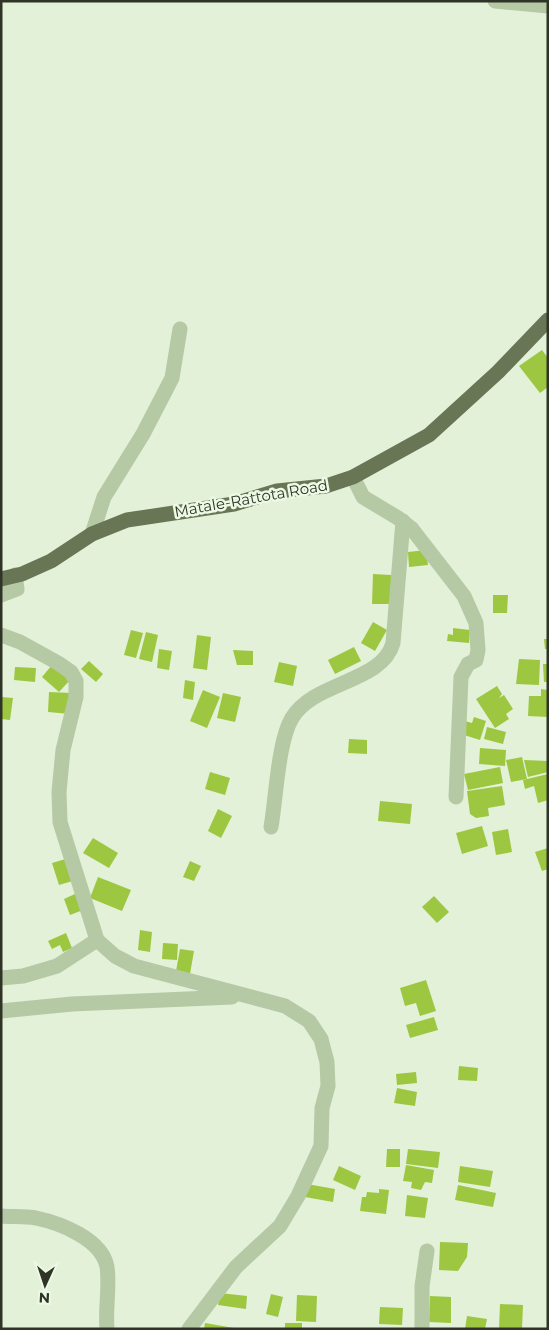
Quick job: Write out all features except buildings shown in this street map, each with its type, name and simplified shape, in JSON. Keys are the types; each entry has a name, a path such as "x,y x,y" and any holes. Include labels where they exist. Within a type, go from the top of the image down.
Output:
{"main road":[{"name":"Matale-Rattota Road","path":"8,577 51,561 92,534 127,520 234,504 277,491 326,486 353,477 429,435 498,372 548,320"}],"street":[{"path":"495,1 548,6"},
{"path":"92,534 104,497 143,434 172,378 180,329"},
{"path":"353,477 363,497 403,521 412,529 464,596 476,623 478,650 476,660 468,664 461,677 456,797"},
{"path":"271,827 285,736 292,718 320,692 375,667 391,653 394,643 403,521"},
{"path":"1,595 17,589 8,577"},
{"path":"1,636 20,642 58,663 72,672 76,682 76,698 63,750 59,792 60,822 97,940 115,956 134,966 285,1006 309,1021 321,1039 327,1062 328,1086 322,1108 321,1146 298,1196 280,1226 236,1268 189,1329"},
{"path":"1,978 23,976 57,966 97,940"},
{"path":"1,1011 72,1004 242,996"},
{"path":"1,1216 36,1218 68,1228 89,1240 99,1251 106,1264 107,1329"},
{"path":"422,1329 422,1286 426,1251"}]}
